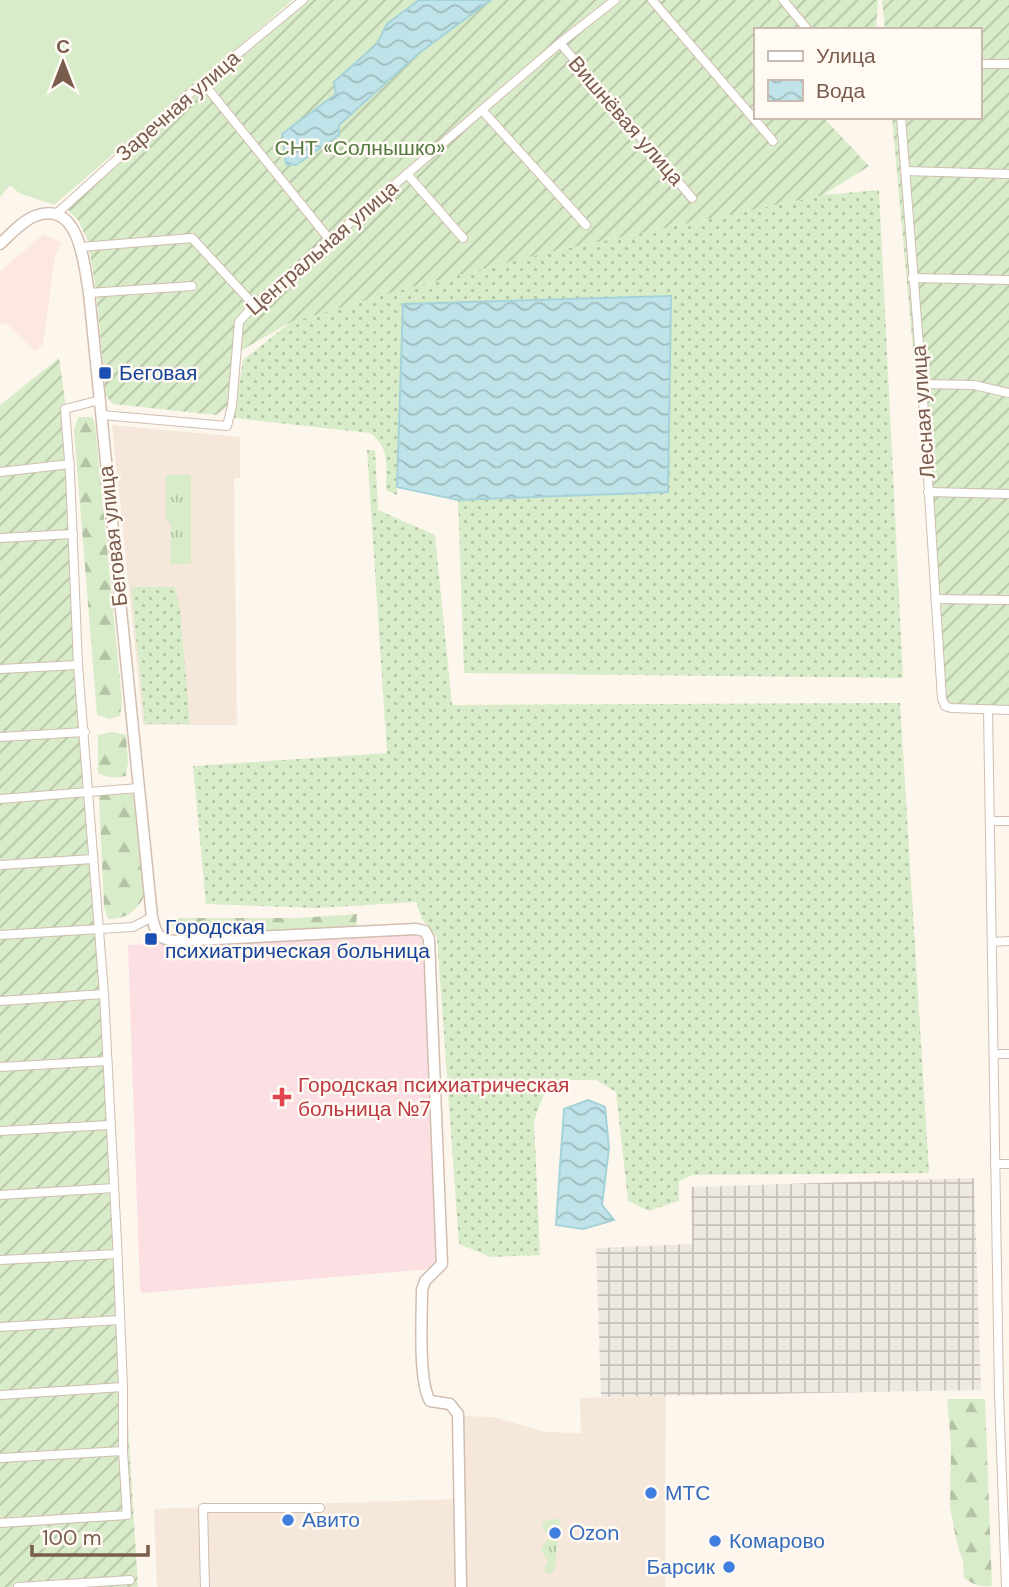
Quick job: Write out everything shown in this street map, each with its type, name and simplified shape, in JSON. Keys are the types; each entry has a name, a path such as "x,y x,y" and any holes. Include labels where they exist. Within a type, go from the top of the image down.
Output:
{"street":[{"name":"Заречная улица","path":"55,215 303,0"},
{"path":"652,0 754,119"},
{"path":"783,0 806,28"},
{"name":"Центральная улица","path":"102,415 227,426 234,393 239,322 254,305 610,1"},
{"name":"Вишнёвая улица","path":"560,43 692,198"},
{"path":"981,64 1009,64"},
{"path":"204,84 330,240"},
{"path":"482,110 586,225"},
{"path":"754,119 773,141"},
{"name":"Лесная улица","path":"901,119 922,384 942,699 944,706 988,710"},
{"path":"905,171 1009,174"},
{"path":"407,174 463,238"},
{"path":"0,244 37,215 55,215"},
{"name":"Беговая улица","path":"55,215 75,230 81,247 89,293 152,917 156,933 165,940 176,941 416,929 425,931 429,939 442,1264 425,1281 422,1290 423,1373 426,1395 430,1401 450,1404 456,1411 461,1587"},
{"path":"81,247 192,238 254,305"},
{"path":"912,278 1009,280"},
{"path":"89,293 192,286"},
{"path":"922,384 974,385 1009,393"},
{"path":"0,1523 127,1515 104,994 78,665 70,464 65,409 100,400"},
{"path":"0,472 70,464"},
{"path":"928,492 1009,494"},
{"path":"0,538 73,534"},
{"path":"935,599 1009,600"},
{"path":"0,669 78,665"},
{"path":"1006,1587 1004,1394 995,1164 988,710 1009,710"},
{"path":"0,737 85,732"},
{"path":"0,799 139,788"},
{"path":"991,821 1009,821"},
{"path":"0,865 93,859"},
{"path":"0,935 133,927 152,917"},
{"path":"992,942 1009,941"},
{"path":"0,1001 104,994"},
{"path":"994,1054 1009,1054"},
{"path":"0,1067 107,1061"},
{"path":"0,1132 110,1125"},
{"path":"995,1164 1009,1164"},
{"path":"0,1195 114,1188"},
{"path":"0,1260 117,1254"},
{"path":"999,1275 1009,1274"},
{"path":"0,1327 120,1320"},
{"path":"0,1395 123,1387"},
{"path":"0,1458 123,1451"},
{"path":"205,1587 203,1508 320,1508"},
{"path":"18,1587 130,1580"}],"shaded area":[{"path":"44,234 61,243 55,256 43,344 35,351 6,323 2,325 0,322 0,271"},
{"path":"112,425 240,437 240,478 234,478 237,725 143,725"},
{"name":"Городская психиатрическая больница №7","path":"419,933 424,937 439,1257 430,1269 142,1293 128,945"},
{"path":"974,1178 981,1390 601,1397 596,1248 692,1244 691,1187"},
{"path":"666,1396 665,1587 465,1587 461,1416 493,1417 545,1432 581,1433 580,1398"},
{"path":"455,1499 457,1587 157,1587 154,1509"}],"green space":[{"path":"0,0 293,0 54,205 19,193 10,185 0,197"},
{"name":"СНТ «Солнышко»","path":"304,0 878,0 876,28 754,28 754,119 825,119 869,166 823,195 545,253 419,285 291,322 233,355 228,406 216,415 113,404 106,396 96,291 88,241 78,220 65,207"},
{"path":"882,0 1009,0 1009,710 945,705 892,119 981,119 981,28 885,28"},
{"path":"879,190 903,678 464,673 458,500 668,492 403,305 397,495 386,490 384,452 370,433 234,418 243,360 291,322 419,285 545,253 823,195"},
{"path":"59,358 66,408 138,1587 0,1587 0,405"},
{"path":"78,417 92,417 95,424 122,701 120,716 109,719 97,715 74,430"},
{"path":"367,450 375,450 378,510 435,535 452,705 900,703 929,1173 692,1175 679,1181 679,1201 649,1211 628,1201 616,1092 596,1080 568,1080 544,1094 534,1120 540,1255 491,1257 459,1244 437,937 422,919 416,902 317,908 206,904 193,766 387,753"},
{"path":"166,475 191,475 191,564 170,564 171,525 166,518"},
{"path":"131,587 175,587 180,610 190,724 145,724"},
{"path":"112,732 126,735 126,776 112,777 98,773 98,735"},
{"path":"123,792 133,794 144,896 130,914 108,919 104,907 99,796"},
{"path":"357,914 356,926 184,934 173,928 172,923 178,918 298,918"},
{"path":"947,1399 985,1399 992,1586 977,1585 964,1578 963,1561 950,1507 951,1443"},
{"path":"560,1519 555,1569 551,1574 545,1572 545,1564 548,1562 541,1549 549,1537 542,1523"}],"water":[{"path":"419,0 491,0 419,53 339,125 339,135 296,165 286,164 282,134 336,94 334,82 377,44 387,24"},
{"path":"671,296 668,492 458,500 397,487 403,304"},
{"path":"588,1100 605,1107 609,1148 602,1205 614,1220 583,1229 556,1225 564,1109"}],"place":[{"name":"Беговая","path":"105,373"},
{"name":"Городская психиатрическая больница","path":"151,939"},
{"name":"Городская психиатрическая больница №7","path":"282,1097"},
{"name":"МТС","path":"651,1493"},
{"name":"Авито","path":"288,1520"},
{"name":"Ozon","path":"555,1533"},
{"name":"Комарово","path":"715,1541"},
{"name":"Барсик","path":"729,1567"}]}
